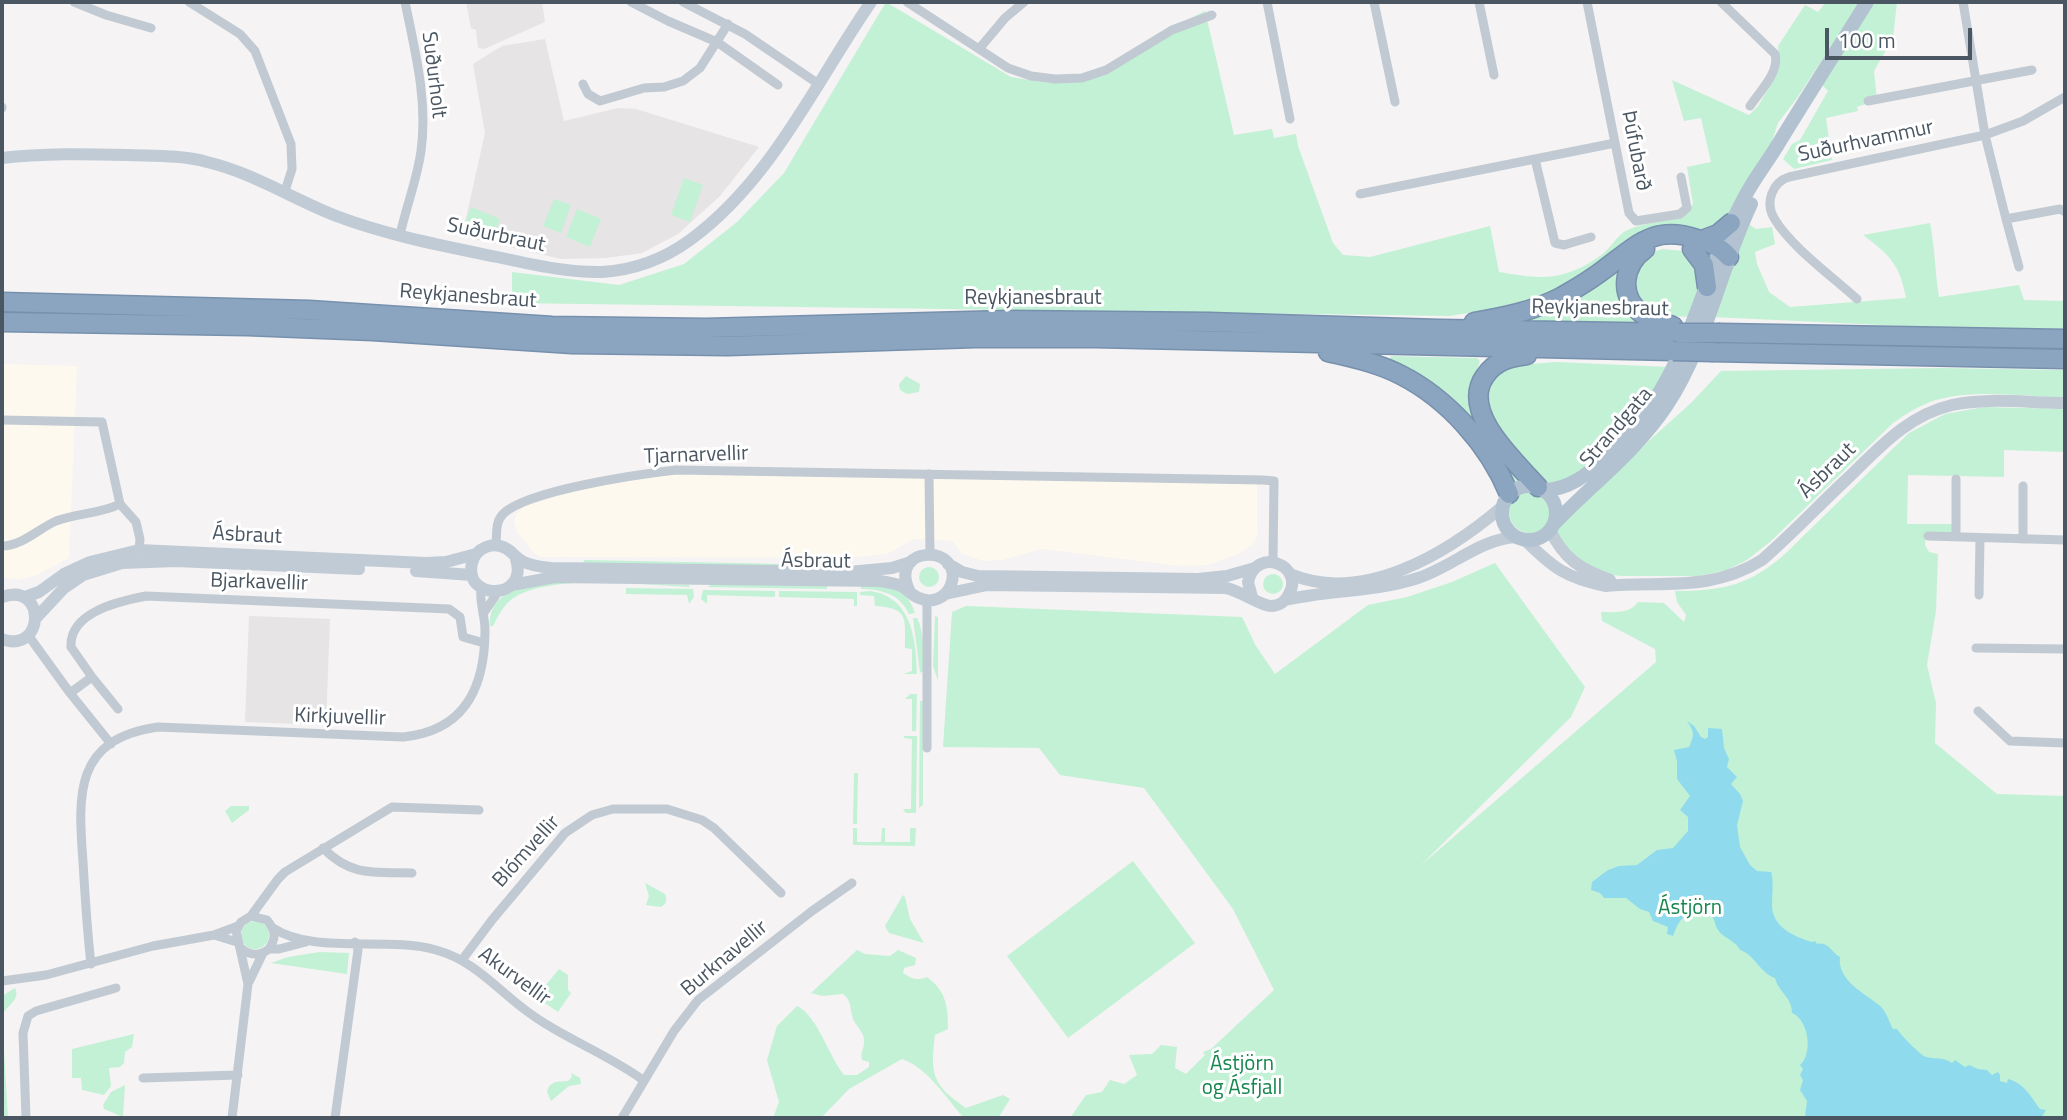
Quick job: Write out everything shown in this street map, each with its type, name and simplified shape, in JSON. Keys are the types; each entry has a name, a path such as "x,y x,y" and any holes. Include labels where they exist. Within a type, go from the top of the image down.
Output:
{"highway":[{"path":"1686,331 1642,314 1628,296 1626,278 1633,259 1648,247 1670,243 1697,245 1718,234 1731,223"},
{"path":"1439,329 1520,312 1559,298 1592,279 1632,247 1654,236 1674,234 1722,254"},
{"path":"1697,245 1704,265 1707,287"},
{"name":"Reykjanesbraut","path":"2,301 309,310 552,326 706,328 1007,320 2065,339"},
{"name":"Reykjanesbraut","path":"2,322 331,329 572,344 728,346 975,338 1096,338 2065,359"},
{"path":"2,329 76,323"},
{"path":"1287,344 1378,365 1402,375 1425,390 1449,409 1479,443 1499,472 1506,500"},
{"path":"1541,489 1488,428 1479,406 1479,388 1492,367 1506,359 1570,348"}],"main road":[{"name":"Strandgata","path":"1552,527 1628,453 1668,404 1693,358 1731,223 1755,177 1867,2"},
{"name":"Strandgata","path":"1541,489 1564,487 1581,478 1632,432 1669,378 1683,351 1707,287 1773,152"},
{"path":"1521,486 1541,489 1550,496 1556,509 1552,527 1538,538 1520,538 1506,527 1502,514 1506,500 1521,486"}],"street":[{"path":"74,2 150,28"},
{"path":"189,2 240,34 255,51 291,144 292,169 285,191"},
{"name":"Suðurholt","path":"400,235 421,153 423,130 419,68 405,2"},
{"path":"631,2 668,22 717,42 778,85"},
{"path":"683,2 728,24 820,85"},
{"name":"Suðurbraut","path":"2,158 91,155 190,159 226,166 337,216 400,235 536,265 582,271 621,270 654,260 692,239 729,206 780,144 872,2"},
{"path":"907,2 1009,68 1031,76 1055,79 1082,78 1106,70 1172,30 1212,15"},
{"path":"979,49 1005,18 1024,2"},
{"path":"1267,2 1290,119"},
{"path":"1374,2 1395,102"},
{"path":"1479,2 1494,75"},
{"name":"Þúfubarð","path":"1587,2 1629,213 1636,221 1680,214 1688,208 1681,177"},
{"path":"1721,2 1775,54 1777,61 1750,106"},
{"path":"1963,2 1985,135 2019,267"},
{"path":"583,84 588,94 600,101 644,88 673,85 699,68 728,24"},
{"path":"1868,102 2032,70"},
{"name":"Suðurhvammur","path":"1857,299 1789,237 1774,217 1771,210 1772,195 1778,183 1788,177 1985,135 2023,121 2065,97"},
{"path":"1360,194 1615,144"},
{"path":"1535,159 1555,243 1564,245 1591,237"},
{"path":"2007,219 2064,209"},
{"name":"Ásbraut","path":"1520,538 1568,576 1606,586 1717,580 1762,560 1883,444 1927,413 1974,402 2065,403"},
{"path":"2,420 102,422 120,504 136,522 140,539 139,550"},
{"name":"Tjarnarvellir","path":"496,545 498,523 502,514 521,503 594,482 676,470 1274,481 1273,562"},
{"path":"929,474 930,554"},
{"path":"1956,479 1956,537"},
{"path":"2023,486 2023,539"},
{"path":"947,563 952,579 945,594 927,601 914,596 905,576 911,562 930,554 937,555 962,572 978,576 1198,579 1227,576 1273,562 1306,581 1322,583 1367,579 1396,572 1443,551 1473,531 1506,500"},
{"path":"2,546 17,544 59,520 120,504"},
{"name":"Ásbraut","path":"1552,527 1566,556 1591,573 1626,584"},
{"path":"1928,536 2065,540"},
{"path":"945,594 987,585 1226,588 1252,597 1267,606 1320,593 1383,586 1418,578 1450,565 1496,539 1520,538"},
{"path":"1979,595 1980,538"},
{"path":"483,614 498,592 512,585 518,570 512,552 496,545 482,548 476,554 471,567 472,575 481,587 498,592"},
{"name":"Ásbraut","path":"25,597 39,592 64,574 90,562 139,550 426,563 446,562 476,554"},
{"name":"Ásbraut","path":"516,559 551,568 833,573 870,571 911,562"},
{"name":"Ásbraut","path":"28,635 36,618 64,588 83,575 122,562 176,561 472,575"},
{"path":"1252,597 1248,582 1255,568"},
{"path":"1285,600 1292,586 1290,574"},
{"name":"Ásbraut","path":"512,585 555,577 880,582 893,583 909,590"},
{"name":"Kirkjuvellir","path":"91,964 80,797 89,769 111,744 136,730 158,727 356,737 418,736 446,724 466,707 480,677 484,643 481,587"},
{"path":"2,597 11,594 25,597 35,610 36,618"},
{"name":"Bjarkavellir","path":"118,709 71,647 71,641 76,628 96,612 109,605 146,596 450,609 460,617 463,637 484,643"},
{"path":"927,601 927,748"},
{"path":"3,641 14,641 28,635 111,744"},
{"path":"1976,648 2065,649"},
{"path":"70,693 92,677"},
{"path":"1978,711 2010,741 2065,743"},
{"path":"2,981 46,975 153,946 214,935 238,926 251,916 285,872 392,807 479,810"},
{"name":"Blómvellir","path":"462,960 565,833 592,815 613,809 667,809 702,820 781,893"},
{"path":"323,848 337,862 352,870 412,873"},
{"name":"Burknavellir","path":"622,1118 674,1031 698,1000 852,883"},
{"path":"248,984 275,935 270,924 266,897"},
{"path":"251,916 270,924"},
{"name":"Akurvellir","path":"270,924 285,936 307,941 403,944 436,950 462,960 498,985 525,1010 643,1080"},
{"path":"232,1118 248,984 239,945 238,926"},
{"path":"214,935 239,945 251,954 266,951"},
{"name":"Akurvellir","path":"266,951 307,941"},
{"path":"335,1118 358,950 355,942"},
{"path":"26,1118 23,1033 28,1016 116,988"},
{"path":"143,1078 238,1075"}],"shaded area":[{"path":"466,2 542,2 545,22 484,49 478,48 476,30 471,28"},
{"path":"545,39 564,121 618,108 636,109 759,147 719,197 678,234 642,253 606,258 561,259 462,236 485,133 473,64 502,46"},
{"path":"2,364 77,366 69,558 37,575 18,580 2,577"},
{"path":"688,473 1257,484 1257,535 1253,544 1241,553 1208,565 1181,566 1042,549 1002,560 983,561 962,554 953,541 914,539 887,554 846,558 541,557 535,554 517,532 514,521 523,507 621,480"},
{"path":"249,616 330,619 326,725 245,722"}],"green space":[{"path":"886,2 1011,77 1048,83 1104,74 1169,29 1205,11 1234,135 1272,129 1274,138 1296,134 1333,243 1343,255 1370,257 1490,226 1499,272 1550,277 1584,266 1601,255 1624,232 1678,216 1693,204 1687,167 1711,162 1701,118 1684,121 1672,80 1749,115 1758,106 1776,76 1780,65 1778,46 1805,5 1818,12 1826,2 1860,2 1778,123 1772,141 1730,218 1707,233 1687,230 1596,270 1535,302 1450,316 512,303 512,272 619,285 684,264 737,222 784,173"},
{"path":"1875,2 1897,2 1893,38 1874,71 1877,100 1857,107 1858,111 1826,118 1832,160 1794,169 1783,159 1792,144 1800,140 1828,91 1822,85"},
{"path":"684,178 703,185 690,222 671,215"},
{"path":"554,199 571,205 561,233 543,226"},
{"path":"471,207 500,219 494,235 465,223"},
{"path":"577,209 601,219 590,247 566,237"},
{"path":"1746,222 1756,229 1772,227 1775,244 1755,252 1757,264 1769,292 1790,307 1906,298 1897,269 1880,249 1863,235 1930,223 1939,297 2019,285 2024,300 2065,301 2065,329 1924,327 1713,317"},
{"path":"1662,249 1683,251 1698,264 1701,289 1692,317 1658,313 1642,303 1638,296 1634,282 1637,267 1647,255"},
{"path":"1627,256 1622,278 1655,327 1513,322"},
{"path":"1391,356 1477,358 1480,361 1472,387 1525,480 1513,485 1456,404 1423,377 1390,359"},
{"path":"1556,362 1669,367 1632,424 1583,470 1561,483 1547,484 1539,479 1489,418 1486,392 1497,371 1517,365"},
{"path":"1942,368 2065,370 2065,398 1967,395 1936,400 1919,407 1893,423 1770,542 1747,560 1727,570 1699,576 1605,574 1581,564 1563,549 1556,528 1560,521 1691,403 1721,371"},
{"path":"906,376 920,384 919,392 907,394 900,390 899,384"},
{"name":"Ástjörn og Ásfjall","path":"1984,407 2065,409 2065,452 2004,450 2004,477 1908,475 1907,524 1953,524 1953,534 1926,533 1925,545 1929,552 1938,554 1936,611 1927,665 1936,703 1935,743 1997,794 2065,796 2065,1118 1070,1118 1086,1095 1102,1092 1110,1080 1124,1084 1137,1075 1129,1055 1152,1054 1161,1045 1177,1047 1175,1068 1186,1074 1205,1055 1203,1052 1211,1049 1274,990 1233,909 1144,788 1060,775 1039,748 943,747 952,612 966,606 1242,617 1256,646 1275,674 1368,605 1407,597 1452,582 1495,563 1585,687 1571,717 1420,866 1656,662 1655,649 1602,621 1601,612 1631,609 1638,602 1664,603 1684,622 1686,615 1677,602 1675,591 1708,590 1736,584 1761,572 1787,552 1909,433 1945,414"},
{"path":"1530,491 1545,497 1551,512 1545,527 1530,533 1515,527 1509,512 1515,497"},
{"path":"584,560 832,565 832,569 583,564"},
{"path":"929,567 936,570 939,577 936,584 929,587 922,584 919,577 922,570"},
{"path":"1269,574 1277,574 1283,584 1277,594 1269,594 1263,588 1263,580"},
{"path":"537,581 596,583 572,583 528,591 512,599 493,626 490,626 493,608 504,595"},
{"path":"631,583 689,585 690,587 648,584"},
{"path":"713,583 827,585 827,589 708,587"},
{"path":"861,585 894,588 906,597 915,613 909,614 895,597 876,590 861,589"},
{"path":"626,588 693,589 694,597 689,604 687,595 626,594"},
{"path":"703,590 775,591 775,597 707,595 707,604 701,599"},
{"path":"779,591 857,592 857,606 854,606 854,599 779,597"},
{"path":"870,591 884,595 903,611 913,634 917,674 903,674 912,671 912,649 905,648 903,616 894,609 875,606 874,596 860,595 860,592"},
{"path":"935,616 938,617 938,681 933,666"},
{"path":"913,618 917,618 920,624 922,637 923,671 920,673"},
{"path":"910,694 917,694 916,731 912,731 912,699 905,699"},
{"path":"920,701 923,701 923,805 919,808"},
{"path":"904,736 917,736 916,813 906,813 903,809 911,809 912,739"},
{"path":"854,773 858,773 857,824 853,824"},
{"path":"231,806 249,806 249,810 232,823 225,811"},
{"path":"853,828 857,828 857,842 881,842 882,828 885,828 885,842 910,842 910,828 916,828 915,846 853,845"},
{"path":"1133,861 1195,943 1068,1038 1007,956"},
{"path":"645,883 665,894 666,901 661,907 646,905 649,896"},
{"path":"903,895 910,919 924,943 889,933 885,926"},
{"path":"255,921 265,925 269,935 265,945 255,949 245,945 241,935 245,925"},
{"path":"857,950 865,954 890,956 898,950 916,958 915,965 904,968 903,973 915,979 927,977 942,994 946,1006 948,1029 935,1035 933,1060 936,1078 946,1092 966,1108 1003,1095 1010,1099 998,1118 964,1118 928,1076 902,1059 849,1089 821,1118 773,1118 779,1102 767,1060 777,1026 797,1006 811,1018 844,1075 857,1075 869,1067 869,1062 862,1060 863,1036 854,1021 846,997 843,994 822,996 811,993"},
{"path":"320,952 349,953 347,974 271,963 288,957"},
{"path":"559,969 568,975 568,990 571,993 558,1012 536,997"},
{"path":"15,988 15,1000 2,1016 2,996"},
{"path":"2,1016 8,1118 2,1118"},
{"path":"134,1034 132,1047 125,1052 124,1063 120,1067 109,1068 111,1086 104,1095 82,1090 81,1078 72,1078 72,1049"},
{"path":"571,1073 580,1078 581,1084 569,1086 551,1101 547,1092 549,1086 555,1082 568,1081 572,1077"},
{"path":"125,1085 123,1117 104,1109 103,1105 111,1092"}],"water":[{"name":"Ástjörn","path":"1687,721 1705,739 1708,737 1708,728 1722,729 1724,748 1729,759 1727,767 1737,777 1731,784 1743,801 1737,825 1740,847 1750,865 1757,871 1771,872 1773,912 1780,925 1798,937 1827,945 1840,957 1840,965 1847,979 1881,1007 1893,1029 1897,1029 1923,1055 1952,1063 1955,1060 1965,1067 1969,1065 1987,1070 1992,1075 1998,1072 2000,1081 2007,1083 2008,1079 2018,1084 2027,1091 2040,1109 2046,1110 2041,1118 1805,1117 1807,1101 1800,1090 1803,1080 1800,1075 1803,1069 1800,1065 1807,1053 1807,1038 1802,1023 1792,1013 1790,1003 1775,978 1720,933 1710,914 1686,916 1679,922 1673,936 1667,934 1668,927 1653,921 1649,912 1640,909 1626,898 1604,898 1600,893 1591,890 1592,882 1608,870 1637,865 1657,850 1673,848 1688,831 1688,817 1680,810 1690,796 1677,779 1674,750 1689,747 1693,733"}]}
